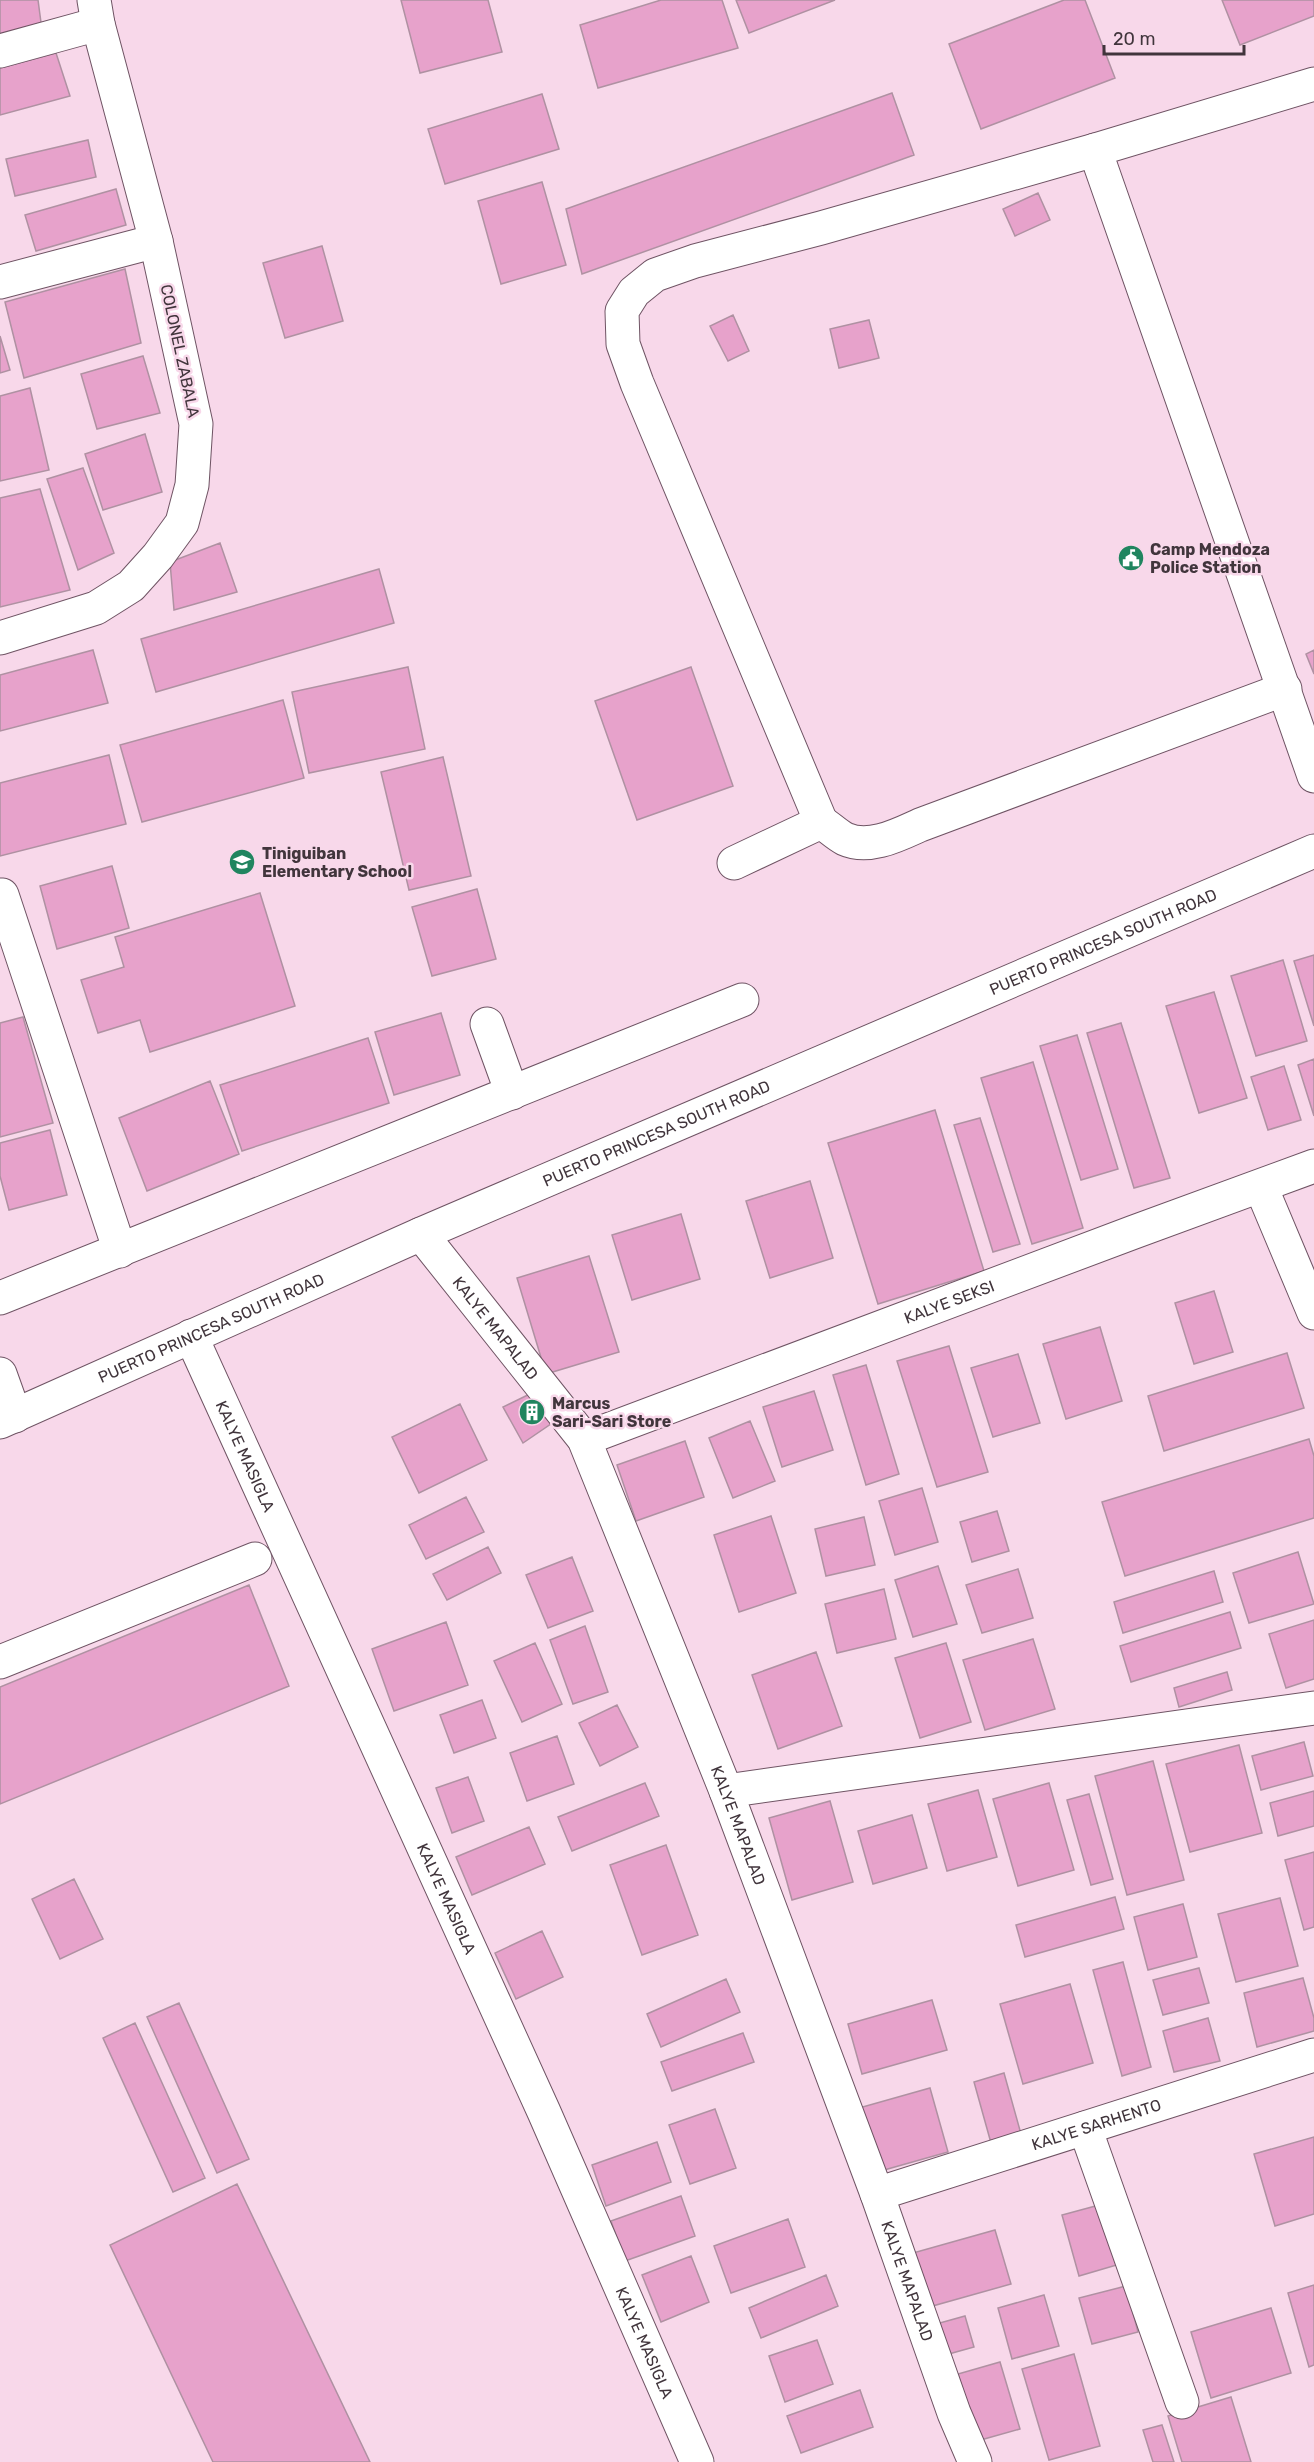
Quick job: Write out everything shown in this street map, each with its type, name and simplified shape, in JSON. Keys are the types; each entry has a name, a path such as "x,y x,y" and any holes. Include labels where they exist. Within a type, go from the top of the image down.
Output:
{"street":[{"path":"0,51 96,12"},
{"name":"COLONEL ZABALA","path":"0,638 96,608 131,586 158,556 182,523 192,485 196,424 156,241 96,12"},
{"path":"1285,689 893,837 866,843 846,839 821,822 637,383 623,344 622,311 634,292 655,275 695,261 821,228 1095,150 1314,84"},
{"path":"1095,150 1314,776"},
{"path":"0,282 156,241"},
{"path":"734,863 821,822"},
{"name":"PUERTO PRINCESA SOUTH ROAD","path":"8,1419 421,1234 1314,852"},
{"path":"2,895 120,1251"},
{"path":"0,1298 742,1000"},
{"path":"487,1024 512,1093"},
{"name":"KALYE SEKSI","path":"584,1438 1314,1166"},
{"path":"1261,1187 1314,1313"},
{"name":"KALYE MAPALAD","path":"421,1234 584,1438 726,1791 877,2194 954,2413 975,2462"},
{"name":"KALYE MASIGLA","path":"191,1336 544,2112 697,2462"},
{"path":"0,1374 8,1419"},
{"path":"0,1662 255,1559"},
{"path":"726,1791 1314,1708"},
{"name":"KALYE SARHENTO","path":"877,2194 1314,2055"},
{"path":"1085,2128 1182,2402"}],"building":[{"path":"0,0 38,0 42,30 0,36"},
{"path":"401,0 488,0 502,52 420,73"},
{"path":"661,0 722,0 738,48 598,88 580,25"},
{"path":"736,0 835,0 749,33"},
{"path":"1064,0 1085,0 1115,78 981,129 949,44"},
{"path":"1222,0 1314,0 1314,16 1240,45"},
{"path":"56,53 70,96 0,115 0,68"},
{"path":"892,93 914,155 582,274 566,209"},
{"path":"542,94 559,149 445,184 428,129"},
{"path":"88,140 96,177 15,196 6,159"},
{"path":"542,182 566,265 501,284 478,201"},
{"path":"116,189 126,225 36,251 25,215"},
{"path":"1038,193 1050,220 1015,236 1003,209"},
{"path":"322,246 343,321 285,338 263,263"},
{"path":"125,269 141,343 24,378 5,302"},
{"path":"733,315 749,351 728,361 710,326"},
{"path":"869,320 879,358 839,368 830,329"},
{"path":"0,336 10,370 0,373"},
{"path":"143,356 160,413 97,429 81,374"},
{"path":"30,388 49,470 0,481 0,396"},
{"path":"145,434 162,492 103,510 85,454"},
{"path":"83,468 114,553 78,570 47,479"},
{"path":"40,489 70,590 0,607 0,498"},
{"path":"220,543 237,592 174,610 170,562"},
{"path":"379,569 394,623 156,692 141,639"},
{"path":"93,650 108,703 0,731 0,675"},
{"path":"1314,650 1314,674 1306,654"},
{"path":"408,667 425,749 309,773 292,692"},
{"path":"691,667 733,786 637,820 595,701"},
{"path":"283,700 304,778 142,822 120,745"},
{"path":"109,755 126,824 0,856 0,783"},
{"path":"443,757 471,876 409,890 381,772"},
{"path":"112,866 129,928 57,949 40,886"},
{"path":"477,889 496,959 432,976 412,907"},
{"path":"260,893 295,1006 150,1052 140,1020 98,1033 81,980 124,967 115,937"},
{"path":"1314,955 1314,1026 1294,961"},
{"path":"1283,960 1307,1041 1256,1056 1231,976"},
{"path":"1214,992 1247,1098 1199,1113 1166,1006"},
{"path":"441,1013 460,1075 394,1095 375,1032"},
{"path":"23,1017 53,1123 0,1137 0,1023"},
{"path":"1121,1023 1170,1178 1134,1188 1087,1033"},
{"path":"1077,1035 1118,1169 1081,1180 1040,1046"},
{"path":"368,1038 389,1103 242,1151 220,1085"},
{"path":"1314,1059 1314,1116 1298,1065"},
{"path":"1033,1062 1083,1228 1032,1244 981,1078"},
{"path":"1284,1066 1301,1120 1268,1130 1251,1077"},
{"path":"210,1081 239,1154 147,1191 119,1118"},
{"path":"935,1110 984,1271 878,1304 828,1143"},
{"path":"980,1118 1020,1244 993,1252 954,1125"},
{"path":"50,1130 67,1195 9,1210 0,1176 0,1143"},
{"path":"810,1181 833,1258 770,1278 746,1201"},
{"path":"681,1214 700,1279 632,1300 612,1235"},
{"path":"589,1256 619,1352 546,1374 517,1278"},
{"path":"1214,1291 1233,1352 1194,1364 1175,1303"},
{"path":"1100,1327 1122,1401 1066,1419 1043,1344"},
{"path":"949,1346 988,1472 937,1487 897,1361"},
{"path":"1287,1353 1304,1408 1164,1451 1148,1396"},
{"path":"1018,1354 1040,1423 993,1437 971,1368"},
{"path":"866,1365 899,1474 866,1485 833,1375"},
{"name":"Marcus Sari-Sari Store","path":"540,1389 561,1417 523,1443 503,1407"},
{"path":"814,1391 833,1450 782,1467 763,1407"},
{"path":"460,1404 487,1460 419,1493 392,1437"},
{"path":"750,1421 775,1481 733,1498 709,1438"},
{"path":"1309,1439 1314,1456 1314,1518 1125,1576 1102,1502"},
{"path":"685,1441 704,1497 636,1521 617,1465"},
{"path":"922,1488 938,1542 895,1555 879,1501"},
{"path":"466,1497 484,1532 426,1559 409,1525"},
{"path":"997,1511 1009,1551 972,1562 960,1522"},
{"path":"771,1516 796,1593 739,1612 714,1535"},
{"path":"864,1517 875,1565 826,1576 815,1529"},
{"path":"488,1547 501,1573 447,1600 433,1574"},
{"path":"1298,1552 1314,1604 1249,1623 1233,1573"},
{"path":"572,1557 593,1611 548,1628 526,1575"},
{"path":"938,1566 957,1624 913,1637 895,1580"},
{"path":"1018,1569 1033,1618 982,1633 966,1585"},
{"path":"1214,1571 1223,1602 1123,1633 1114,1602"},
{"path":"249,1585 289,1686 0,1804 0,1687"},
{"path":"884,1589 896,1639 837,1653 825,1604"},
{"path":"1230,1612 1241,1648 1131,1682 1120,1646"},
{"path":"1314,1620 1314,1679 1286,1688 1269,1634"},
{"path":"446,1622 468,1685 394,1711 372,1649"},
{"path":"585,1626 608,1692 573,1704 550,1640"},
{"path":"1033,1639 1055,1709 985,1730 963,1660"},
{"path":"535,1643 562,1704 522,1722 494,1661"},
{"path":"946,1643 971,1722 920,1738 895,1658"},
{"path":"816,1652 842,1726 778,1749 752,1675"},
{"path":"1227,1672 1232,1690 1179,1707 1174,1688"},
{"path":"482,1700 496,1738 454,1753 440,1715"},
{"path":"617,1705 638,1747 600,1766 579,1723"},
{"path":"557,1736 574,1784 527,1801 510,1753"},
{"path":"1304,1742 1313,1776 1261,1790 1252,1756"},
{"path":"1239,1745 1262,1833 1190,1852 1166,1764"},
{"path":"1153,1761 1184,1880 1127,1895 1095,1776"},
{"path":"468,1777 484,1821 452,1833 436,1788"},
{"path":"645,1783 659,1816 572,1851 558,1817"},
{"path":"1049,1783 1074,1870 1018,1886 993,1799"},
{"path":"978,1790 997,1857 947,1871 928,1804"},
{"path":"1314,1791 1314,1826 1278,1836 1270,1803"},
{"path":"1089,1794 1113,1879 1091,1885 1067,1800"},
{"path":"830,1801 853,1882 792,1900 769,1818"},
{"path":"912,1815 927,1868 873,1884 858,1831"},
{"path":"529,1827 545,1864 472,1895 456,1857"},
{"path":"666,1845 698,1935 642,1955 610,1865"},
{"path":"1314,1852 1314,1927 1304,1930 1285,1860"},
{"path":"74,1879 103,1939 60,1959 32,1899"},
{"path":"1115,1897 1124,1929 1025,1957 1016,1925"},
{"path":"1280,1898 1298,1966 1236,1982 1218,1914"},
{"path":"1183,1904 1197,1957 1148,1970 1134,1917"},
{"path":"542,1931 563,1977 516,1999 495,1953"},
{"path":"1123,1962 1151,2067 1122,2076 1093,1970"},
{"path":"1199,1968 1209,2003 1163,2015 1153,1980"},
{"path":"1303,1978 1314,2018 1314,2031 1257,2047 1244,1993"},
{"path":"726,1979 740,2012 661,2047 647,2014"},
{"path":"1070,1984 1093,2063 1023,2084 1000,2004"},
{"path":"932,2000 947,2050 862,2074 848,2024"},
{"path":"179,2003 249,2159 217,2173 147,2017"},
{"path":"1208,2018 1220,2061 1174,2072 1163,2031"},
{"path":"135,2023 205,2178 173,2192 103,2038"},
{"path":"743,2033 754,2062 672,2091 661,2062"},
{"path":"1004,2073 1021,2134 991,2143 974,2082"},
{"path":"930,2088 948,2152 877,2172 859,2108"},
{"path":"715,2109 736,2168 690,2184 669,2125"},
{"path":"1314,2137 1314,2214 1275,2226 1254,2154"},
{"path":"657,2142 671,2182 606,2206 592,2165"},
{"path":"237,2184 370,2462 213,2462 110,2245"},
{"path":"681,2196 695,2236 625,2261 611,2221"},
{"path":"1103,2204 1120,2264 1079,2276 1062,2215"},
{"path":"788,2219 805,2267 731,2293 714,2246"},
{"path":"995,2230 1011,2284 929,2307 913,2253"},
{"path":"691,2256 709,2302 661,2322 642,2275"},
{"path":"826,2275 838,2306 761,2338 749,2308"},
{"path":"1314,2285 1314,2365 1309,2367 1288,2293"},
{"path":"1126,2286 1138,2332 1092,2344 1079,2298"},
{"path":"1044,2295 1059,2346 1012,2359 998,2308"},
{"path":"1271,2308 1291,2373 1211,2398 1191,2332"},
{"path":"965,2316 974,2347 938,2357 929,2326"},
{"path":"817,2340 833,2384 785,2402 769,2356"},
{"path":"1074,2354 1100,2446 1049,2460 1022,2369"},
{"path":"1000,2362 1020,2429 977,2441 958,2374"},
{"path":"860,2390 873,2427 801,2453 787,2416"},
{"path":"1231,2397 1251,2462 1182,2462 1168,2416"},
{"path":"1162,2425 1174,2462 1153,2462 1143,2430"}],"place":[{"name":"Camp Mendoza Police Station","path":"1131,558"},
{"name":"Tiniguiban Elementary School","path":"242,862"},
{"name":"Marcus Sari-Sari Store","path":"532,1412"}]}
